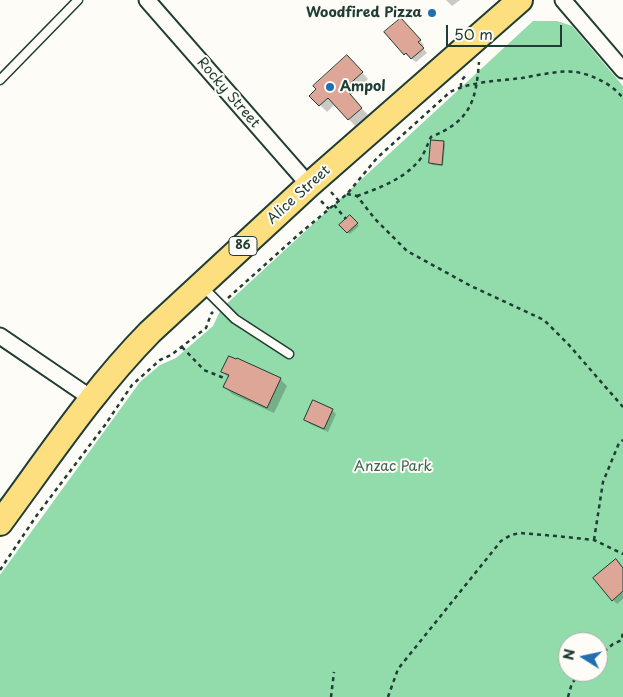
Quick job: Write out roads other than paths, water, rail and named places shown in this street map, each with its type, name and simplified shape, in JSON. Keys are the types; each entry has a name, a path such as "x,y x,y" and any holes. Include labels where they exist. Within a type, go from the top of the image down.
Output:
{"main road":[{"name":"Alice Street","path":"0,524 91,398 128,354 200,284 319,191 520,0"}],"street":[{"name":"Rocky Street","path":"147,0 319,191"},
{"path":"563,0 623,70"},
{"path":"0,336 91,398"}],"lane":[{"path":"0,80 78,0"},
{"path":"200,284 235,320 289,354"}],"place":[{"name":"Woodfired Pizza","path":"432,13"},
{"name":"Ampol","path":"330,87"}],"park label":[{"name":"Anzac Park","path":"393,467"}]}
